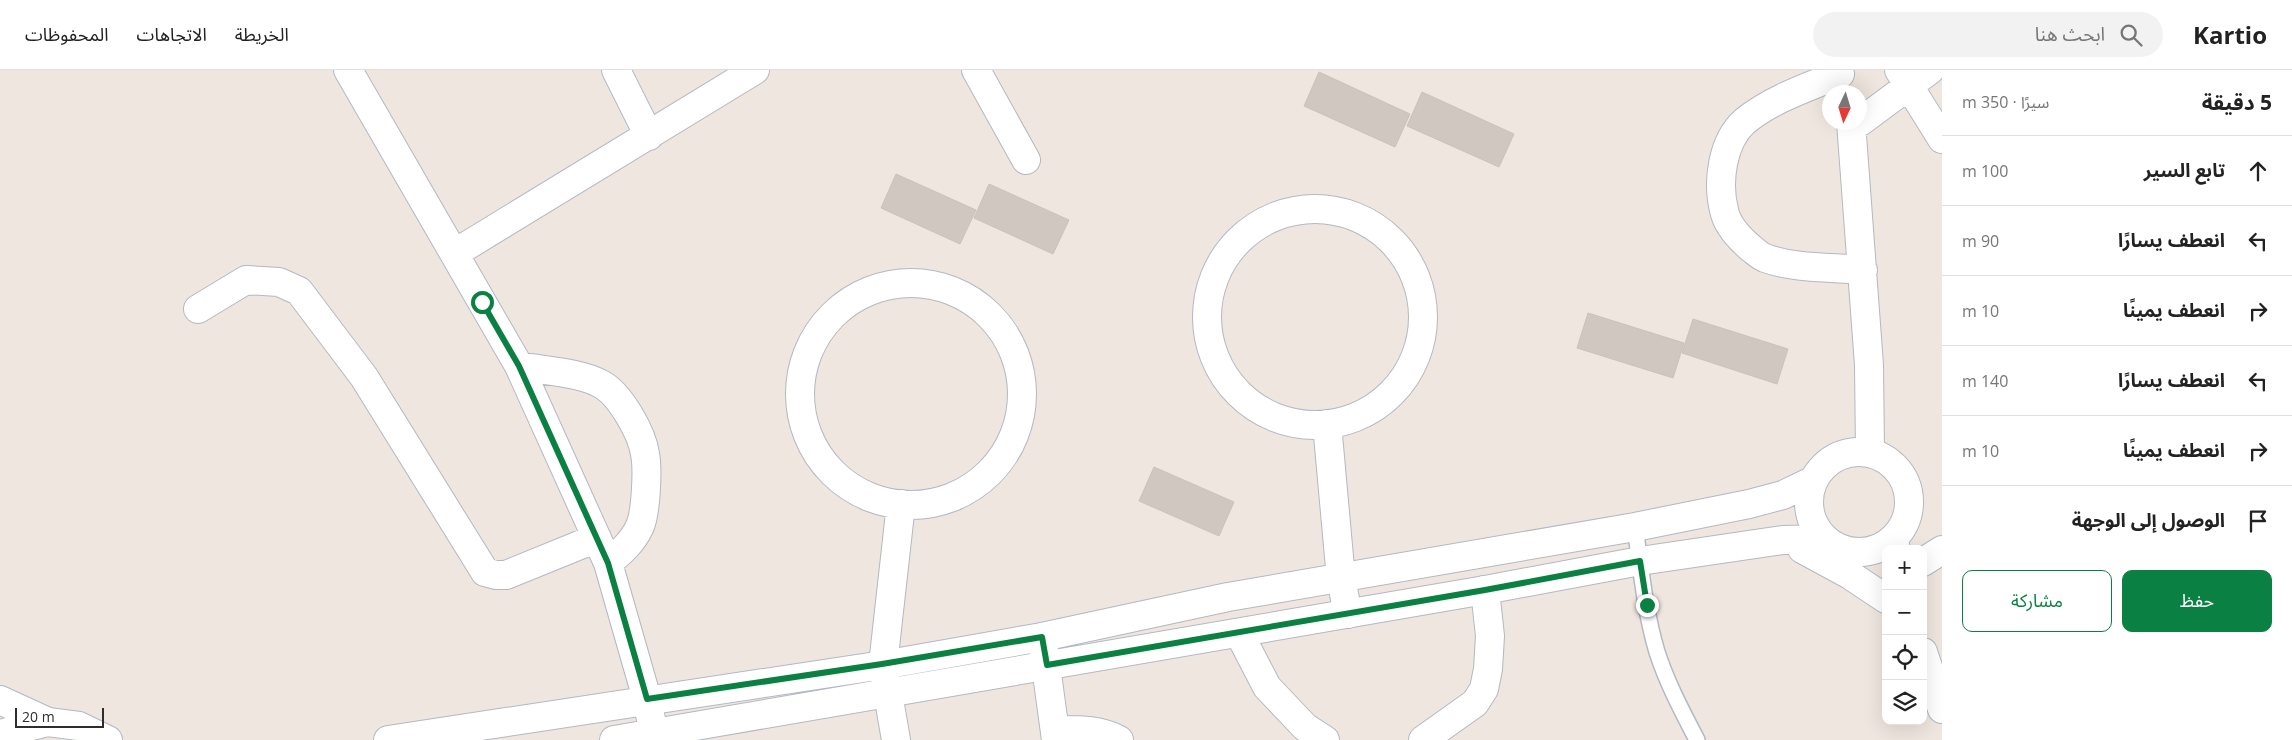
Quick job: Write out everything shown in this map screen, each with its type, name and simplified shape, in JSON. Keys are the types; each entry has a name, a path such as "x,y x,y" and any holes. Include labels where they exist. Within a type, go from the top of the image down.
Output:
{"street":[{"path":"348,70 519,366 608,563 647,699 654,736"},
{"path":"616,70 649,136"},
{"path":"455,253 756,70"},
{"path":"976,70 1026,160"},
{"path":"1867,114 1913,75 1942,139"},
{"path":"1841,79 1800,90 1744,122 1727,148 1721,179 1724,211 1738,238 1763,257 1796,264 1863,270"},
{"path":"1855,130 1869,365 1870,452"},
{"path":"1302,210 1325,210 1347,214 1368,223 1386,236 1402,253 1413,272 1420,294 1423,316 1421,339 1414,360 1403,380 1388,397 1370,410 1350,420 1327,424 1305,424 1282,420 1262,411 1243,398 1228,381 1216,362 1209,341 1206,318 1209,296 1216,274 1226,254 1260,224 1280,215 1302,210"},
{"path":"198,309 246,280 279,282 300,291 364,377 485,572 506,576 597,538"},
{"path":"898,283 922,283 945,288 966,297 985,310 1001,328 1013,348 1020,369 1023,393 1021,416 1014,438 1002,458 987,476 968,490 947,499 924,504 901,504 878,500 856,491 837,477 809,440 802,418 799,395 802,371 808,349 820,329 836,312 854,298 875,288 898,283"},
{"path":"519,366 588,379 602,384 614,395 637,429 645,454 644,508 640,525 630,544 608,563"},
{"path":"1327,424 1341,579 1348,614"},
{"path":"1856,452 1870,452 1884,458 1897,468 1906,481 1909,512 1894,544 1866,552 1851,552 1837,547 1824,539 1815,526 1809,511 1809,495 1814,480 1821,469 1831,460 1856,452"},
{"path":"388,740 882,664 1042,637 1228,597 1635,528 1766,500 1783,495 1814,480"},
{"path":"896,740 882,664 901,504"},
{"path":"614,740 654,736 887,693 1485,590 1640,561 1783,540 1824,539"},
{"path":"1783,540 1842,570 1882,595"},
{"path":"1927,559 1942,550"},
{"path":"1423,740 1475,703 1484,689 1488,669 1490,636 1485,590"},
{"path":"1239,633 1267,687 1305,727 1325,740"},
{"path":"1042,637 1055,735 1090,730 1109,734 1119,740"},
{"path":"1927,664 1942,709"},
{"path":"0,700 48,722 79,726 109,740"},
{"path":"0,738 7,732 48,722"}],"lane":[{"path":"1635,528 1651,629 1657,652 1670,687 1697,740"}],"building":[{"path":"1319,72 1410,114 1395,147 1304,106"},
{"path":"1422,92 1514,134 1499,167 1407,126"},
{"path":"896,174 976,210 960,244 881,208"},
{"path":"989,184 1069,220 1053,254 974,218"},
{"path":"1588,313 1684,343 1673,378 1577,348"},
{"path":"1693,319 1788,349 1777,384 1682,353"},
{"path":"1154,467 1234,502 1219,536 1139,501"}],"route":[{"path":"482,302 519,366 608,563 647,699 882,664 1042,637 1047,665 1485,590 1640,561 1647,605"}]}
